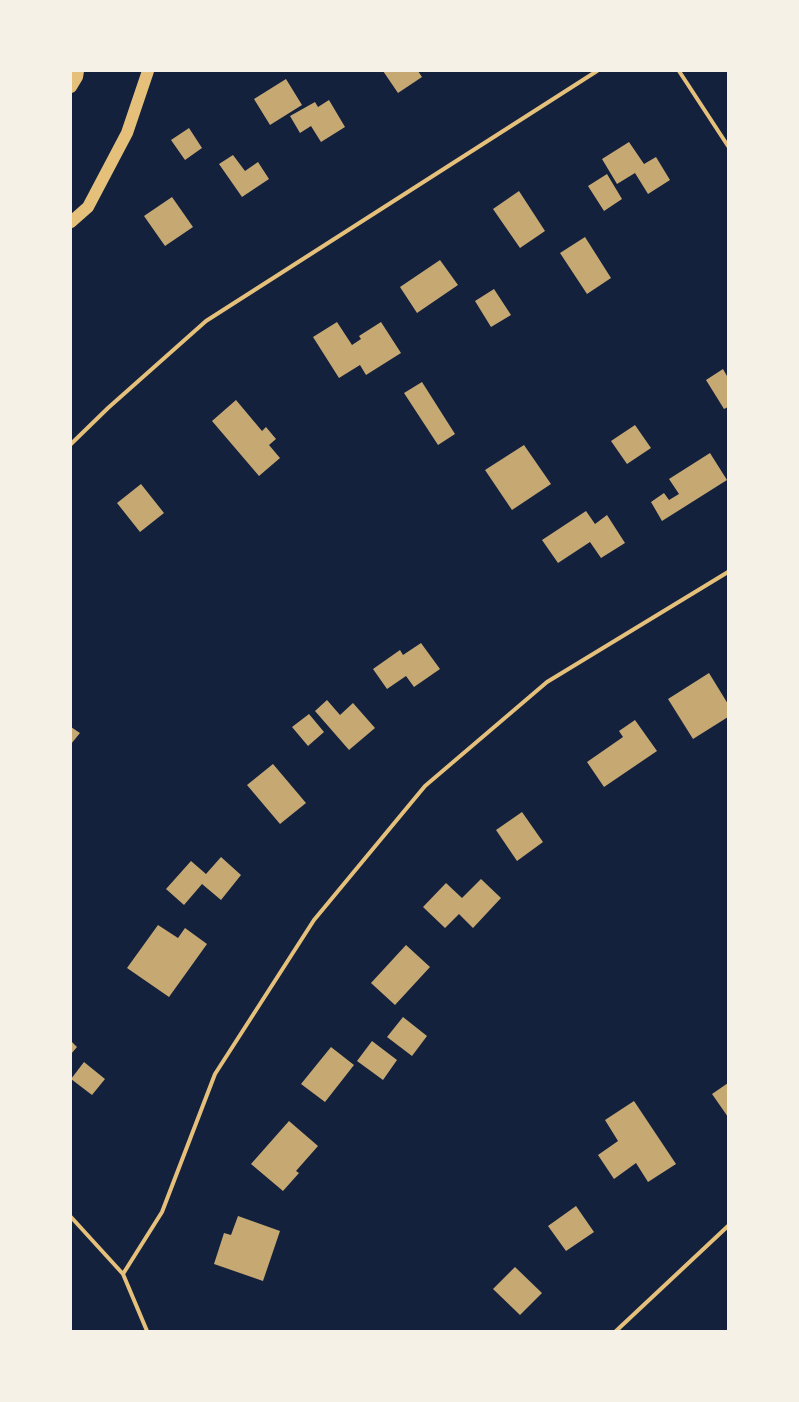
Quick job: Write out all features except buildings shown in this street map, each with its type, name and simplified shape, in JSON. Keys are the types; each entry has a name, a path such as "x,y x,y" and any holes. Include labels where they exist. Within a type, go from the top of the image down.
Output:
{"highway":[{"path":"71,87 77,77 78,71"},
{"path":"71,222 88,207 128,133 148,71"}],"street":[{"path":"71,444 108,408 206,321 597,71"},
{"path":"679,71 728,146"},
{"path":"123,1274 162,1212 215,1074 314,920 425,786 548,682 728,572"},
{"path":"71,1217 123,1274 147,1331"},
{"path":"616,1331 728,1226"}]}
